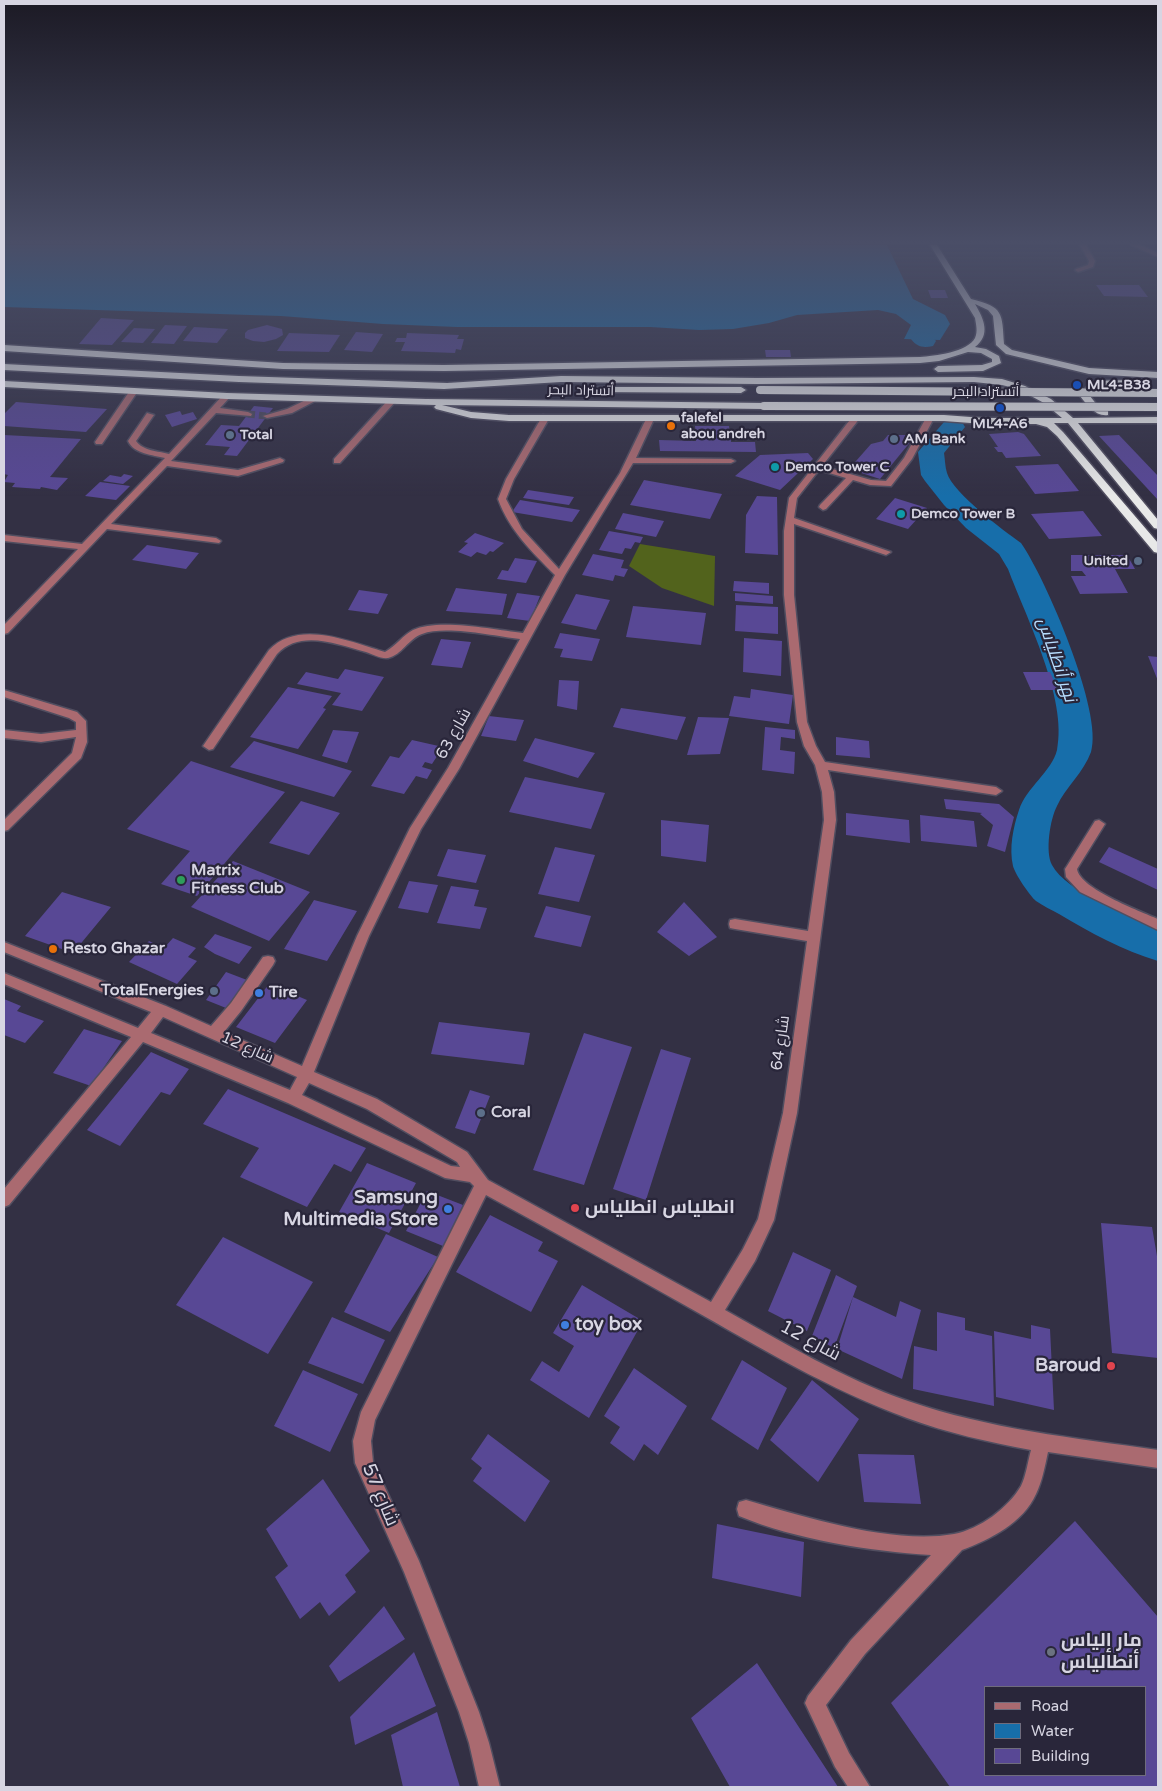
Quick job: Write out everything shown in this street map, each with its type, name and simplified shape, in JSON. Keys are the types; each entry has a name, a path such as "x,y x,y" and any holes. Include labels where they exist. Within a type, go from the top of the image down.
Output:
{"highway":[{"path":"4,348 319,366 444,368 612,364 824,363 939,358 968,349 978,341 981,329"},
{"path":"999,329 1000,345 1009,352 1089,371 1158,375"},
{"path":"755,381 841,372 983,368 997,363 996,358 989,353 968,349"},
{"path":"4,358 24,360 61,370"},
{"path":"612,364 626,368 711,379"},
{"name":"أتستراد البحر","path":"4,367 229,379 555,389"},
{"path":"444,386 496,380 711,379 755,381 978,380 1015,385 1045,400 1070,420 1158,526"},
{"path":"426,402 449,412 468,415 650,419 944,418 1012,416 1023,413 1028,408 1026,401 1019,395 1000,386 972,382 908,379"},
{"path":"1126,420 1094,407 1085,396 1087,390 1100,384 1158,383"},
{"name":"أتستراد البحر","path":"4,384 227,396 426,402 764,406 1158,407"},
{"name":"أتستراد البحر","path":"594,390 1158,393"},
{"path":"944,418 1031,421 1158,420"},
{"path":"1031,421 1046,424 1057,431 1158,550"}],"street":[{"path":"99,442 134,391"},
{"path":"4,631 227,396"},
{"path":"267,416 289,411 315,399"},
{"path":"337,461 392,401"},
{"path":"214,410 248,414"},
{"path":"150,415 132,441 133,444 138,449 168,460 238,473 280,460"},
{"path":"546,417 510,479 502,499 519,530 532,547 560,576"},
{"name":"شارع 64","path":"714,1312 748,1255 766,1220 790,1113 830,820 828,792 821,765 810,746 802,722 789,595 789,520 793,498 856,418"},
{"path":"816,467 851,477 888,484 908,459 930,418"},
{"name":"شارع 63","path":"293,1098 306,1074 381,895 416,828 453,769 525,636 560,576 631,460 650,419"},
{"path":"631,460 731,461"},
{"path":"823,507 851,477"},
{"path":"789,520 886,552"},
{"path":"105,526 216,541"},
{"path":"4,538 84,547"},
{"path":"209,746 273,652 283,642 296,638 317,638 386,655 395,652 410,635 422,630 438,628 525,636"},
{"path":"4,693 73,714 81,721 82,733 77,755 4,827"},
{"path":"4,734 41,738 82,733"},
{"path":"821,765 996,791"},
{"path":"1099,824 1071,869 1072,878 1084,889 1158,924"},
{"path":"735,924 813,937"},
{"name":"شارع 12","path":"4,947 161,1010 372,1104 462,1156 478,1180"},
{"path":"214,1034 236,1007 268,961"},
{"name":"شارع 12","path":"4,978 293,1098 450,1173 478,1180 818,1370 888,1402 962,1426 1042,1443 1158,1459"},
{"path":"4,1200 161,1010"},
{"name":"شارع 57","path":"478,1180 370,1411 362,1441 364,1463 412,1568 469,1712 479,1742 489,1787"},
{"path":"746,1509 821,1531 882,1542 931,1546 956,1543 977,1535 1008,1516 1029,1490 1042,1443"},
{"path":"860,1787 842,1760 815,1703 858,1647 956,1543"}],"green space":[{"path":"640,544 715,556 714,606 662,588 629,566"}],"water":[{"path":"676,329 736,329 733,329"},
{"path":"909,329 947,329 940,340 904,339"}],"building":[{"path":"92,329 126,329 112,345 79,344"},
{"path":"133,329 155,329 143,343 121,342"},
{"path":"162,329 185,329 174,344 151,343"},
{"path":"193,329 228,329 217,343 183,341"},
{"path":"280,329 283,335 264,342 253,341 245,338 245,333 248,330"},
{"path":"356,332 383,334 372,352 344,350"},
{"path":"289,333 340,335 329,352 277,351"},
{"path":"407,333 459,335 457,339 464,339 461,350 456,349 455,353 401,351 405,342 395,342 397,338 406,338"},
{"path":"765,350 790,350 791,357 766,357"},
{"path":"16,402 107,409 86,432 4,426 4,414"},
{"path":"254,406 273,408 237,456 224,455 230,447 205,445 221,425 239,426"},
{"path":"180,411 182,415 193,412 197,419 172,427 165,415"},
{"path":"695,426 729,426 731,442 755,442 756,452 660,451 659,440 696,441"},
{"path":"1018,432 1024,434 1041,456 1006,458 1002,452 998,452 994,447 998,447 989,434"},
{"path":"4,435 81,439 50,477 68,478 57,490 41,487 40,489 12,487 15,483 4,482 8,475 4,474"},
{"path":"888,435 916,435 880,479 849,469 871,444 883,441"},
{"path":"1119,435 1158,476 1158,500 1099,436"},
{"name":"Demco Tower C","path":"808,453 813,459 780,490 735,476 760,455"},
{"path":"1058,464 1079,491 1035,494 1015,466"},
{"path":"124,474 133,476 123,484 103,481 110,475 121,477"},
{"path":"644,480 722,494 710,519 630,505"},
{"path":"100,482 130,486 116,500 85,496"},
{"path":"528,490 574,497 569,505 523,498"},
{"path":"757,496 777,497 778,555 745,553 746,515"},
{"name":"Demco Tower B","path":"895,498 927,508 908,529 876,519"},
{"path":"520,500 580,510 572,522 512,512"},
{"path":"1083,511 1102,536 1049,539 1031,514"},
{"path":"623,513 664,521 656,537 615,529"},
{"path":"609,531 643,537 640,543 635,542 631,549 625,548 622,554 599,550"},
{"path":"475,533 504,543 486,555 477,552 471,557 458,552 468,543 464,542"},
{"path":"147,545 199,553 186,569 132,560"},
{"path":"593,554 624,560 621,568 628,569 624,577 615,575 613,581 582,575"},
{"path":"1071,555 1127,555 1135,569 1115,569 1128,593 1080,594 1071,576 1086,576 1082,571 1071,571"},
{"path":"515,558 537,561 526,583 497,579 502,570 508,571"},
{"path":"734,581 769,583 769,594 733,591"},
{"path":"456,588 507,594 502,615 446,611"},
{"path":"359,590 388,594 378,614 348,610"},
{"path":"517,593 540,596 530,621 507,618"},
{"path":"735,593 773,596 773,604 735,601"},
{"path":"576,594 610,600 596,630 561,623"},
{"path":"736,605 778,607 778,634 735,631"},
{"path":"633,606 706,613 701,645 626,637"},
{"path":"560,633 600,639 592,661 560,657 563,649 554,648"},
{"path":"744,638 782,641 781,676 743,672"},
{"path":"441,639 471,642 462,668 431,665"},
{"path":"1148,656 1158,657 1158,681"},
{"path":"345,669 384,677 362,711 332,705 341,693 297,684 306,672 338,679"},
{"path":"1023,672 1050,672 1058,690 1031,690"},
{"path":"559,680 579,681 577,710 557,706"},
{"path":"288,687 332,696 323,708 326,709 298,749 250,737"},
{"path":"751,689 793,695 789,724 729,716 734,696 750,698"},
{"path":"621,708 686,717 677,740 613,727"},
{"path":"489,716 524,720 516,741 481,736"},
{"path":"698,717 729,718 720,754 687,755"},
{"path":"765,727 795,730 795,739 781,737 780,750 795,752 794,774 762,770"},
{"path":"333,730 359,732 347,763 322,756"},
{"path":"836,737 869,741 870,758 836,755"},
{"path":"535,738 595,753 578,778 523,761"},
{"path":"412,740 443,747 432,764 425,762 422,767 432,770 427,779 416,776 404,794 371,786 390,756 399,758"},
{"path":"254,741 352,771 334,797 230,767"},
{"path":"191,761 285,792 197,896 161,884 190,851 127,829"},
{"path":"525,777 605,793 591,829 509,812"},
{"path":"944,799 999,804 1014,817 1005,852 987,846 993,825 980,814 982,813 946,809"},
{"path":"301,801 340,813 309,855 269,843"},
{"path":"846,813 909,820 910,843 846,835"},
{"path":"920,815 974,821 977,847 921,841"},
{"path":"661,820 709,825 706,862 661,856"},
{"path":"555,847 595,855 579,902 538,894"},
{"path":"1109,847 1158,869 1158,890 1099,862"},
{"path":"448,849 486,855 476,883 437,876"},
{"path":"233,861 310,892 269,941 191,907"},
{"path":"409,881 438,885 428,913 398,908"},
{"path":"451,886 479,890 474,906 487,908 480,929 437,923"},
{"path":"62,892 111,907 73,953 25,936"},
{"path":"314,900 357,911 327,961 284,949"},
{"path":"684,902 717,937 689,956 657,932"},
{"path":"546,906 591,916 581,947 534,937"},
{"path":"215,934 252,947 239,964 204,947"},
{"path":"173,938 196,948 188,957 197,961 177,984 129,962 149,941 164,948"},
{"path":"226,972 247,980 226,1008 206,1000"},
{"path":"269,984 307,1000 275,1043 236,1027"},
{"path":"4,999 21,1006 17,1011 44,1021 25,1043 4,1035"},
{"path":"439,1022 530,1033 524,1065 431,1054"},
{"path":"84,1029 122,1041 91,1086 53,1073"},
{"path":"584,1033 632,1047 584,1185 533,1170"},
{"path":"661,1049 691,1058 646,1200 613,1189"},
{"path":"151,1052 189,1069 170,1095 161,1092 120,1146 87,1130"},
{"path":"228,1089 366,1148 351,1172 334,1164 307,1207 240,1177 259,1148 203,1124"},
{"path":"470,1090 490,1096 475,1134 455,1128"},
{"path":"367,1163 416,1183 389,1233 339,1212"},
{"path":"427,1191 463,1205 443,1246 406,1231"},
{"path":"490,1215 543,1242 538,1251 558,1261 531,1312 456,1272"},
{"path":"1101,1223 1152,1227 1158,1262 1158,1358 1112,1353"},
{"path":"386,1234 438,1257 390,1332 344,1312"},
{"path":"223,1237 313,1282 268,1354 176,1305"},
{"path":"793,1252 831,1270 807,1331 768,1311"},
{"path":"836,1275 857,1286 834,1348 812,1336"},
{"path":"582,1285 643,1321 589,1418 530,1380 542,1361 559,1372 574,1346 553,1333"},
{"path":"853,1297 896,1317 900,1301 921,1310 902,1379 837,1349"},
{"path":"937,1312 965,1318 965,1330 992,1336 994,1406 913,1389 914,1346 937,1351"},
{"path":"332,1317 385,1340 363,1384 308,1363"},
{"path":"1031,1325 1050,1329 1054,1410 996,1397 994,1331 1031,1339"},
{"path":"742,1360 787,1388 758,1450 711,1419"},
{"path":"634,1368 687,1406 658,1455 644,1444 634,1461 610,1443 620,1427 604,1416"},
{"path":"303,1370 358,1394 330,1452 274,1426"},
{"path":"812,1380 859,1419 818,1482 770,1440"},
{"path":"488,1434 550,1481 525,1522 473,1481 482,1468 471,1459"},
{"path":"858,1454 914,1455 921,1504 864,1502"},
{"path":"323,1479 370,1551 345,1575 356,1592 329,1616 320,1602 300,1619 275,1577 288,1566 266,1529"},
{"name":"مار إلياس أنطالياس","path":"1075,1521 1158,1617 1158,1787 950,1787 891,1703"},
{"path":"717,1524 804,1542 801,1597 712,1578"},
{"path":"384,1606 405,1639 339,1682 329,1666"},
{"path":"414,1652 436,1706 355,1745 350,1717"},
{"path":"757,1663 838,1787 730,1787 691,1718"},
{"path":"437,1712 460,1787 403,1787 391,1735"}],"waterway":[{"name":"نهر أنطلياس","path":"953,427 931,452 934,475 953,499 976,522 1011,549 1022,569 1064,672 1075,720 1074,751 1060,776 1041,800 1037,810 1030,838 1032,867 1049,890 1092,915 1158,945"}],"tunnel":[{"path":"248,414 267,416"}],"place":[{"name":"ML4-B38","path":"1077,385"},
{"name":"ML4-A6","path":"1000,408"},
{"name":"falefel abou andreh","path":"671,426"},
{"name":"Total","path":"230,435"},
{"name":"AM Bank","path":"894,439"},
{"name":"Demco Tower C","path":"775,467"},
{"name":"Demco Tower B","path":"901,514"},
{"name":"United","path":"1138,561"},
{"name":"Matrix Fitness Club","path":"181,880"},
{"name":"Resto Ghazar","path":"53,949"},
{"name":"TotalEnergies","path":"214,991"},
{"name":"Tire","path":"259,993"},
{"name":"Coral","path":"481,1113"},
{"name":"انطلياس انطلياس","path":"575,1208"},
{"name":"Samsung Multimedia Store","path":"448,1209"},
{"name":"toy box","path":"565,1325"},
{"name":"Baroud","path":"1111,1366"},
{"name":"مار إلياس أنطالياس","path":"1051,1652"}]}
